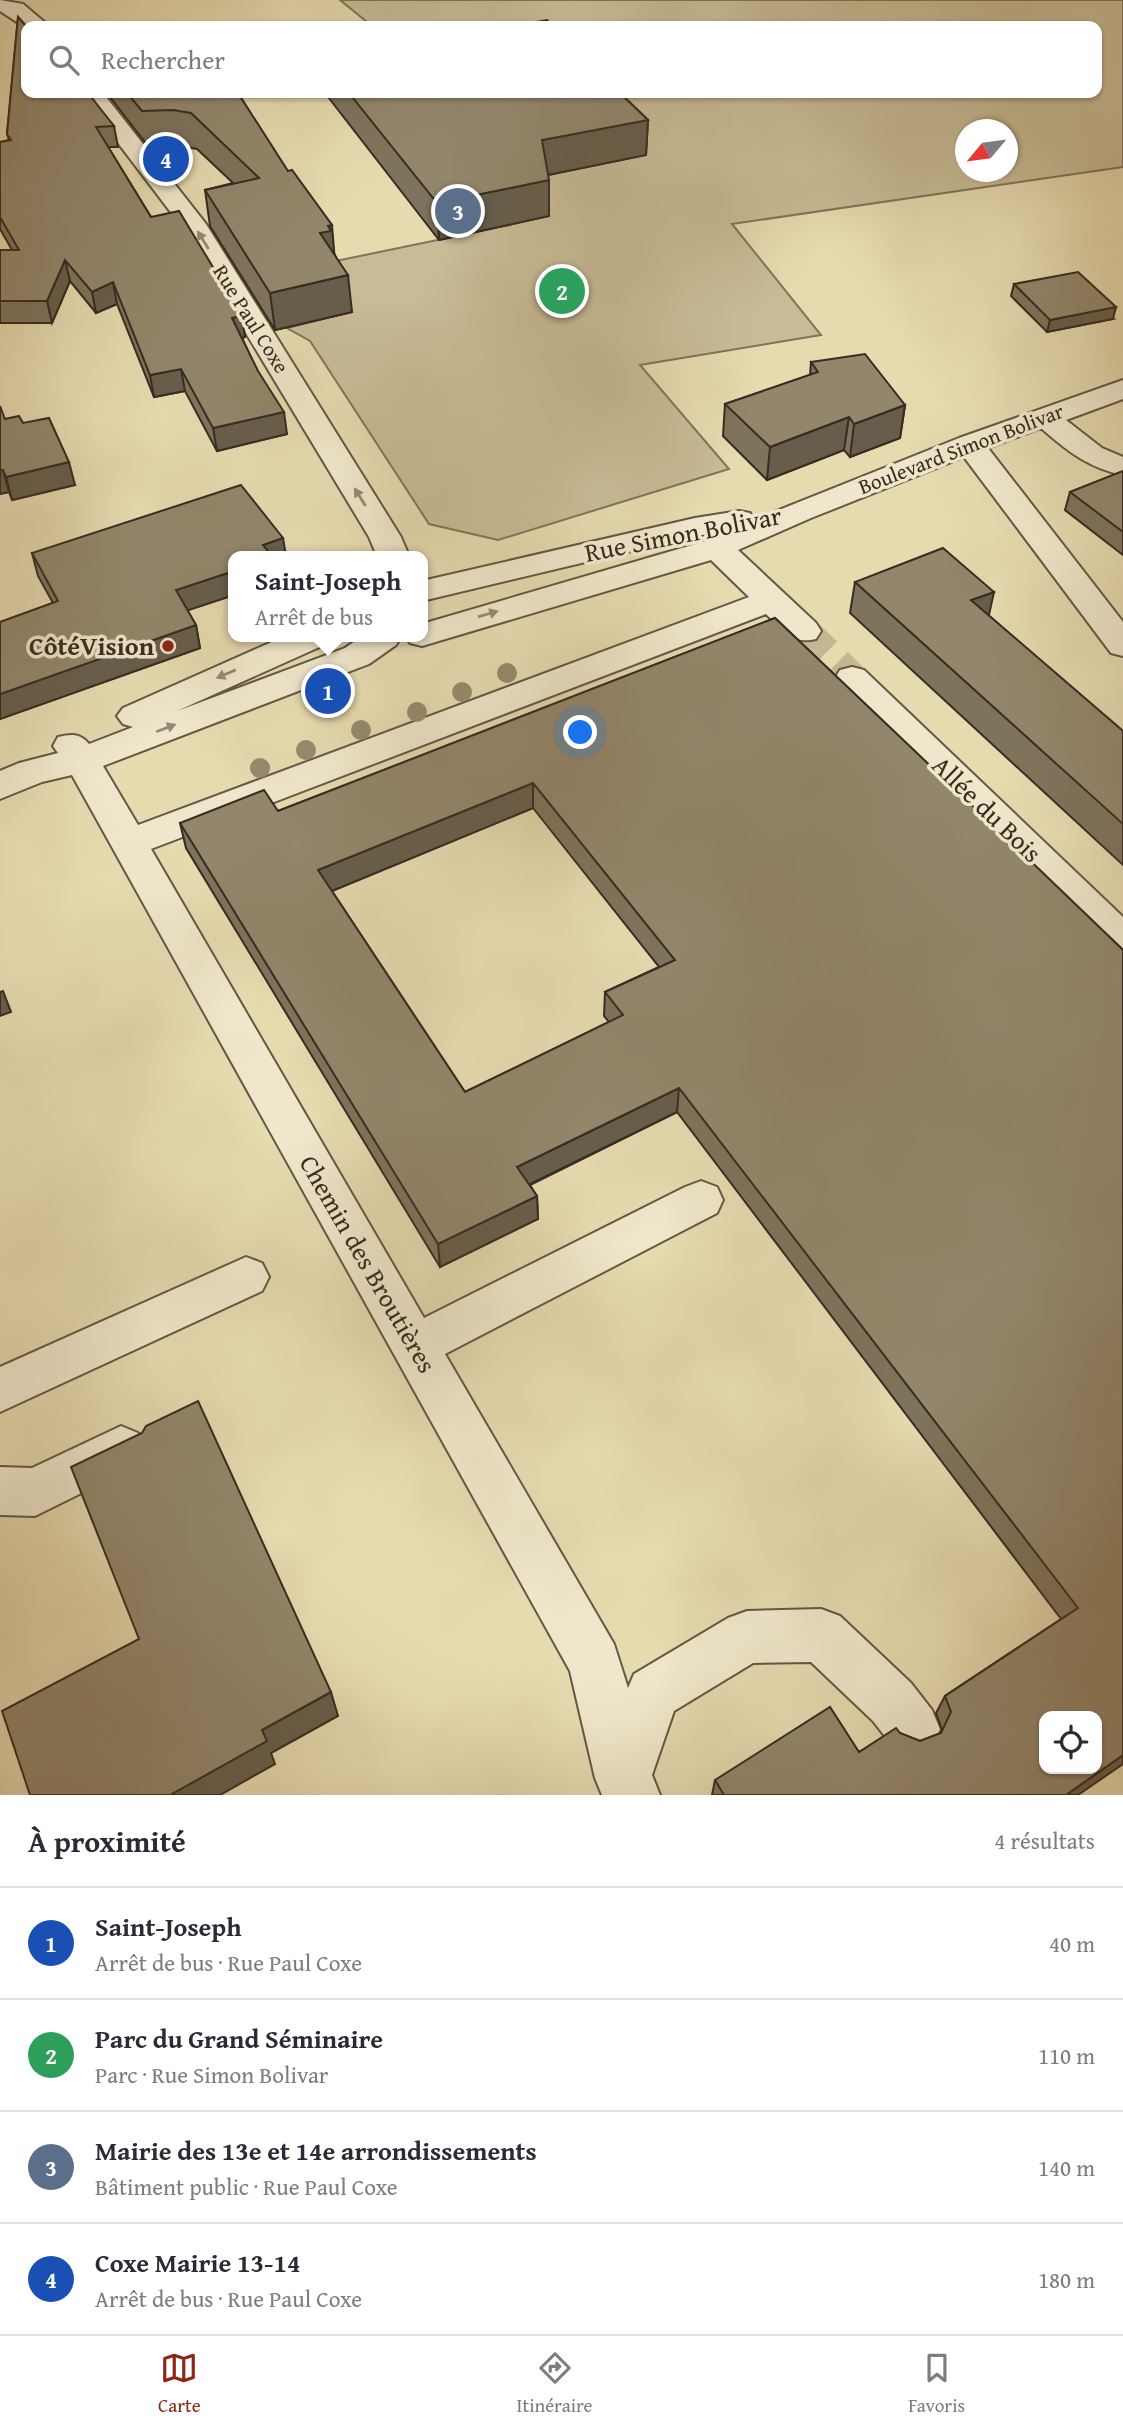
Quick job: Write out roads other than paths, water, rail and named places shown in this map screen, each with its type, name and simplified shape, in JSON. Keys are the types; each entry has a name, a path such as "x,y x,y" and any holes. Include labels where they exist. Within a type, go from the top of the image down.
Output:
{"street":[{"path":"0,4 15,9 31,21"},
{"name":"Rue Paul Coxe","path":"95,98 193,225 385,537 391,551"},
{"name":"Boulevard Simon Bolivar","path":"800,511 971,443 1123,389"},
{"path":"1045,417 1110,465 1123,466"},
{"path":"971,443 1123,645"},
{"name":"Rue Simon Bolivar","path":"428,633 717,548 800,511"},
{"name":"Rue Simon Bolivar","path":"428,590 695,527 800,511"},
{"path":"717,548 804,631"},
{"path":"128,844 771,600"},
{"path":"16,779 76,753 302,642"},
{"path":"76,753 370,647 393,642"},
{"name":"Allée du Bois","path":"852,678 1123,941"},
{"name":"Chemin des Broutières","path":"76,753 596,1663 627,1786"},
{"path":"414,1346 701,1200"},
{"path":"0,1390 246,1277"},
{"path":"0,1491 35,1492 135,1443"},
{"path":"627,1786 653,1693 747,1637 821,1635 892,1702 913,1729"}],"tunnel":[{"path":"804,631 852,678"}],"place":[{"name":"Coxe Mairie 13-14","path":"166,159"},
{"name":"Mairie des 13e et 14e arrondissements","path":"458,211"},
{"name":"Parc du Grand Séminaire","path":"562,291"},
{"name":"CôtéVision","path":"168,646"},
{"name":"Saint-Joseph","path":"328,691"}]}
